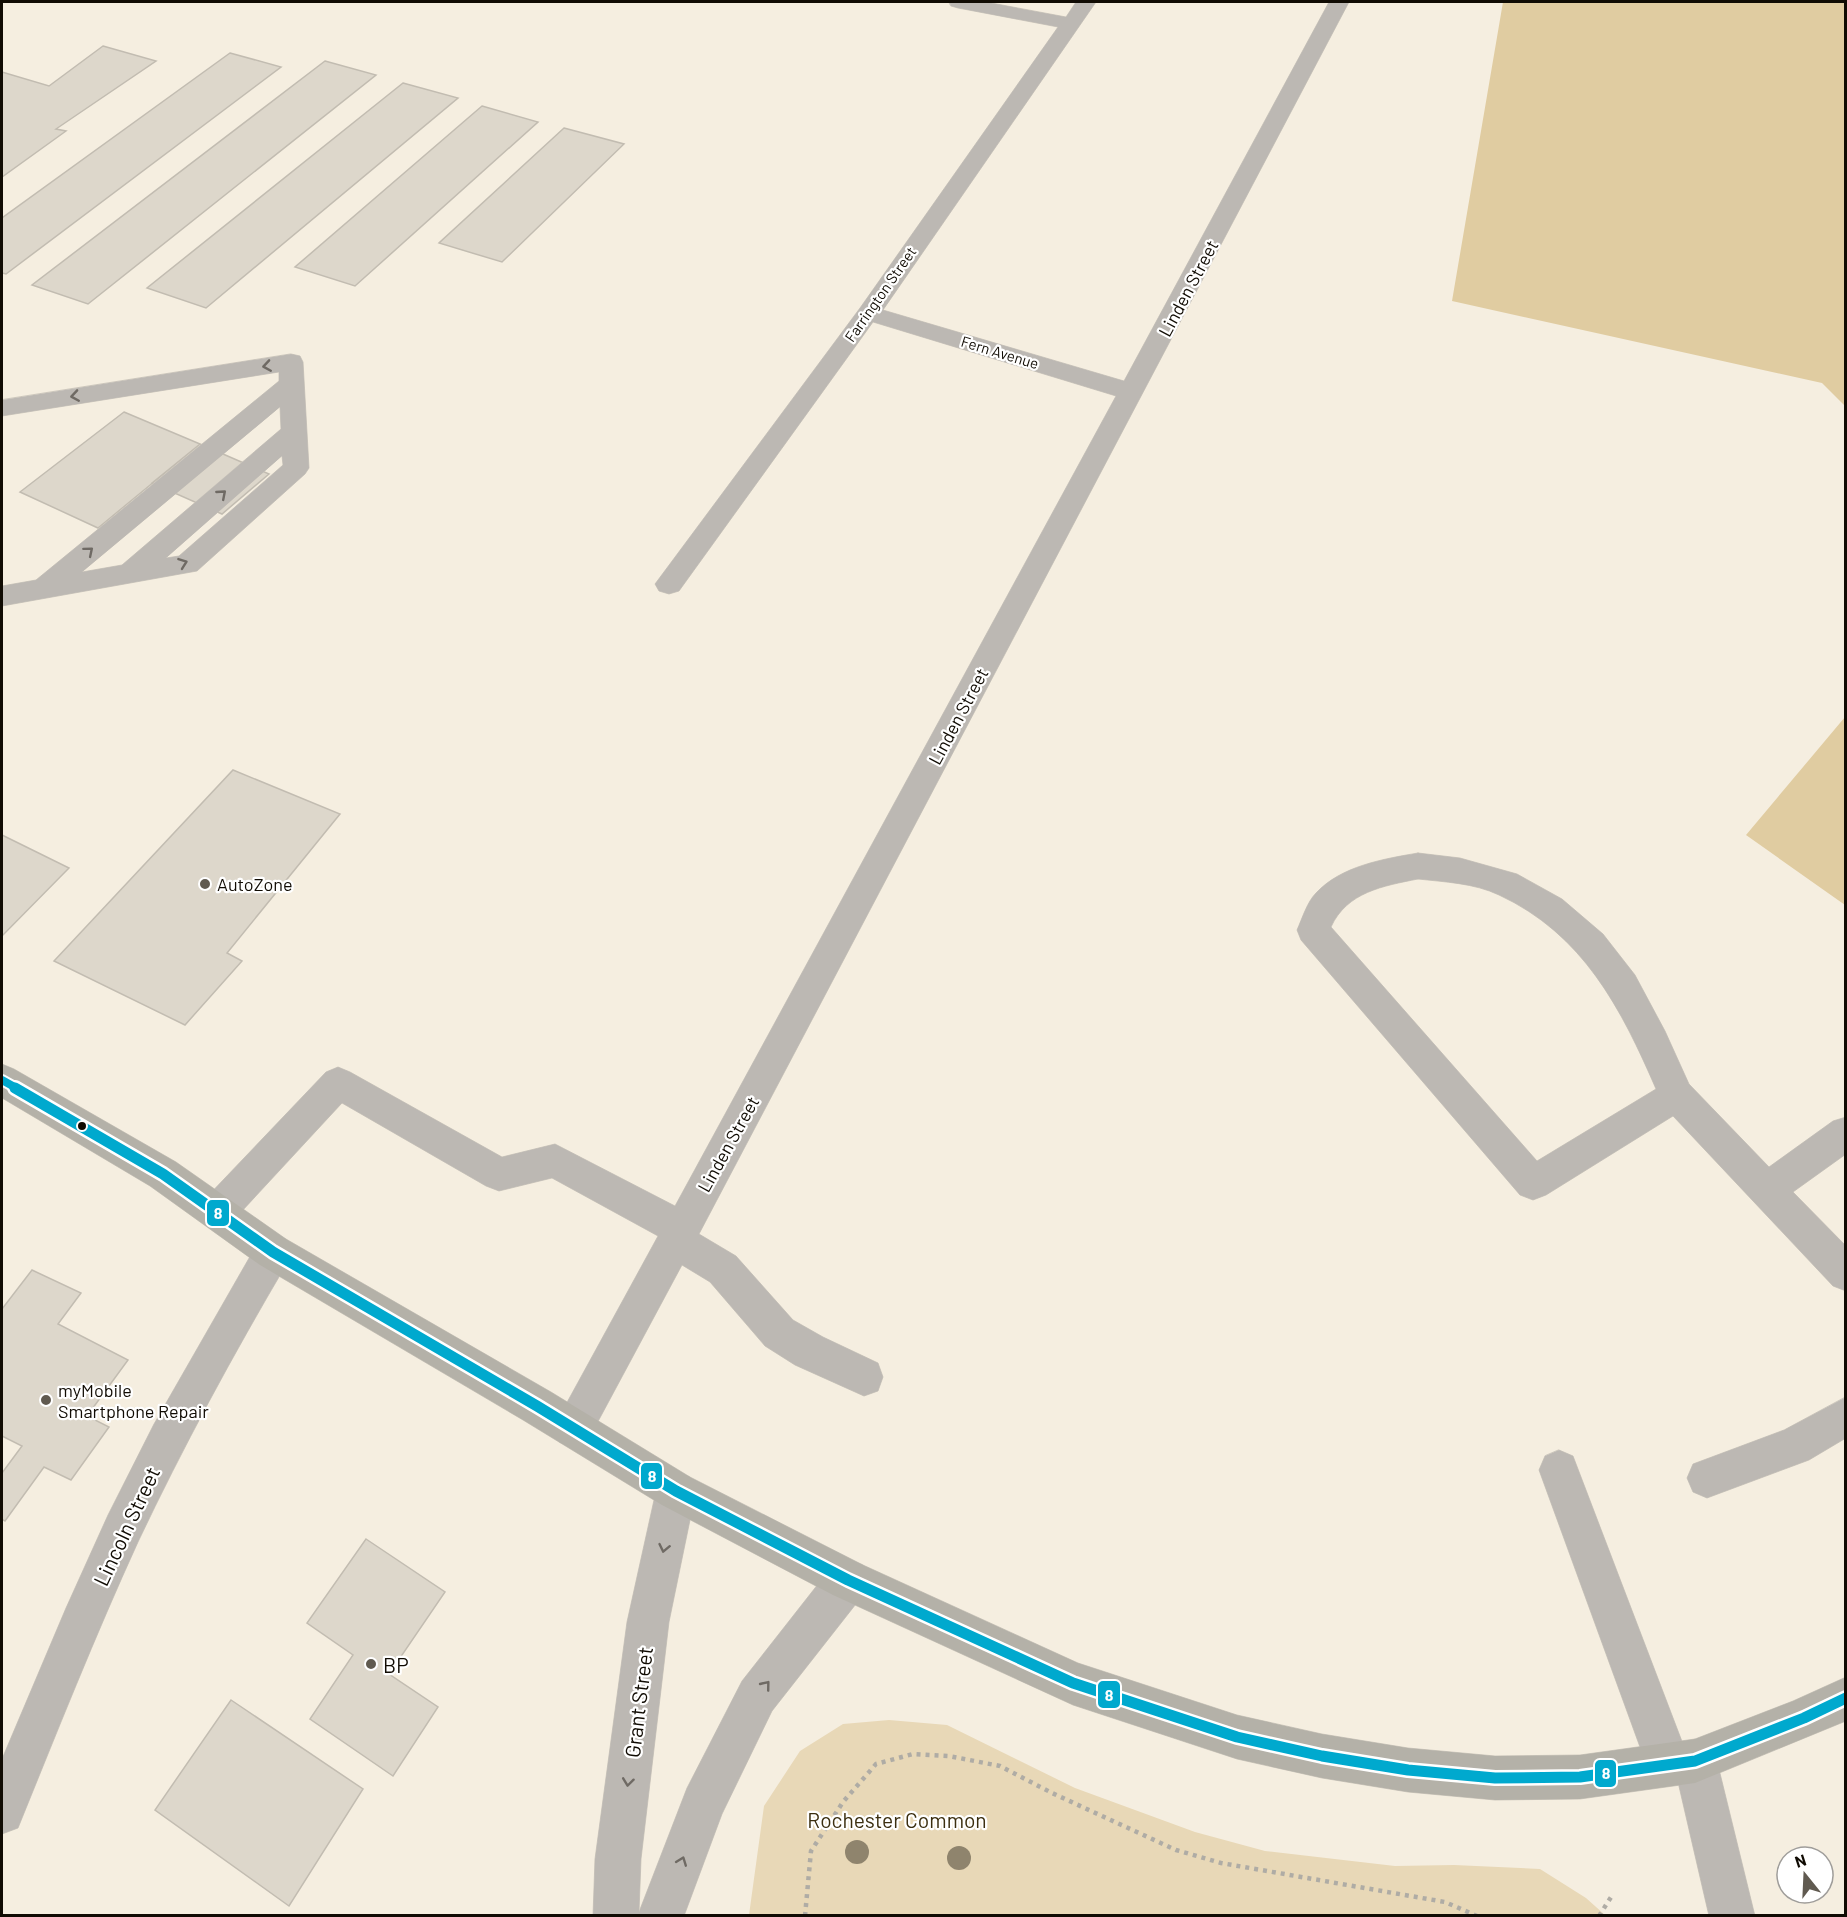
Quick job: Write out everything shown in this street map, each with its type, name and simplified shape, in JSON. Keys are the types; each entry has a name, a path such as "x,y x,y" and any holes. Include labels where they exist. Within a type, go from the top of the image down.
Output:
{"main road":[{"path":"2,1080 163,1174 273,1252 676,1491 848,1580 1073,1683 1237,1737 1322,1756 1408,1770 1495,1778 1580,1777 1682,1763 1804,1718 1845,1698"}],"street":[{"path":"958,2 1071,24"},
{"name":"Farrington Street","path":"669,584 868,313 1086,2"},
{"name":"Linden Street","path":"573,1428 1132,392 1339,2"},
{"name":"Fern Avenue","path":"868,313 1132,392"},
{"path":"2,408 291,362 293,408 130,574 2,596"},
{"path":"87,581 293,408"},
{"path":"44,589 293,408"},
{"path":"1676,1095 1533,1183 1313,930 1326,903 1353,883 1380,873 1418,866 1460,871 1506,882 1551,909 1597,952 1623,985 1653,1042 1676,1095 1845,1273"},
{"path":"217,1212 338,1083 499,1174 555,1161 679,1234 723,1269 779,1333 809,1351 864,1377"},
{"path":"1767,1190 1845,1133"},
{"name":"Lincoln Street","path":"2,1812 89,1603 166,1440 219,1342 273,1252"},
{"path":"1707,1478 1795,1446 1845,1416"},
{"path":"1559,1470 1682,1763 1732,1916"},
{"name":"Grant Street","path":"616,1916 618,1859 648,1622 676,1491"},
{"path":"661,1916 703,1804 757,1696 848,1580"}],"path":[{"path":"805,1916 811,1851 843,1802 876,1764 913,1755 949,1756 1000,1766 1052,1793 1176,1850 1221,1863 1445,1902 1477,1916"},
{"path":"1599,1916 1613,1894"}],"green space":[{"name":"Rochester Common","path":"889,1720 947,1725 1075,1788 1195,1832 1265,1851 1395,1866 1454,1865 1540,1869 1586,1898 1605,1915 749,1915 764,1806 800,1751 843,1724"}],"shaded area":[{"path":"1503,2 1845,2 1845,406 1822,383 1452,301"},
{"path":"1845,717 1845,905 1746,835"}],"building":[{"path":"103,46 156,61 56,129 66,131 2,177 2,72 49,86"},
{"path":"230,53 281,67 6,274 2,273 2,218"},
{"path":"325,61 376,75 88,304 32,285"},
{"path":"403,83 458,98 206,308 147,288"},
{"path":"482,106 538,122 355,286 295,267"},
{"path":"564,128 624,144 502,262 439,243"},
{"path":"124,412 200,444 98,528 20,492"},
{"path":"200,444 269,474 222,514 152,483"},
{"name":"AutoZone","path":"233,770 340,814 227,953 242,961 185,1025 54,961"},
{"path":"2,835 69,868 2,936"},
{"path":"32,1270 81,1293 58,1324 128,1360 87,1416 109,1427 71,1480 44,1467 5,1521 2,1519 2,1473 22,1446 2,1436 2,1309"},
{"name":"BP","path":"366,1539 445,1592 389,1674 438,1707 393,1776 310,1719 353,1655 307,1623"},
{"path":"231,1700 363,1789 289,1906 155,1810"}],"transit line":[{"name":"8","path":"2,1080 163,1174 273,1252 537,1406 676,1491 848,1580 1073,1683 1237,1737 1322,1756 1408,1770 1495,1778 1580,1777 1695,1761 1804,1718 1846,1698"}],"place":[{"name":"AutoZone","path":"205,884"},
{"name":"myMobile Smartphone Repair","path":"46,1400"},
{"name":"BP","path":"371,1664"}]}
